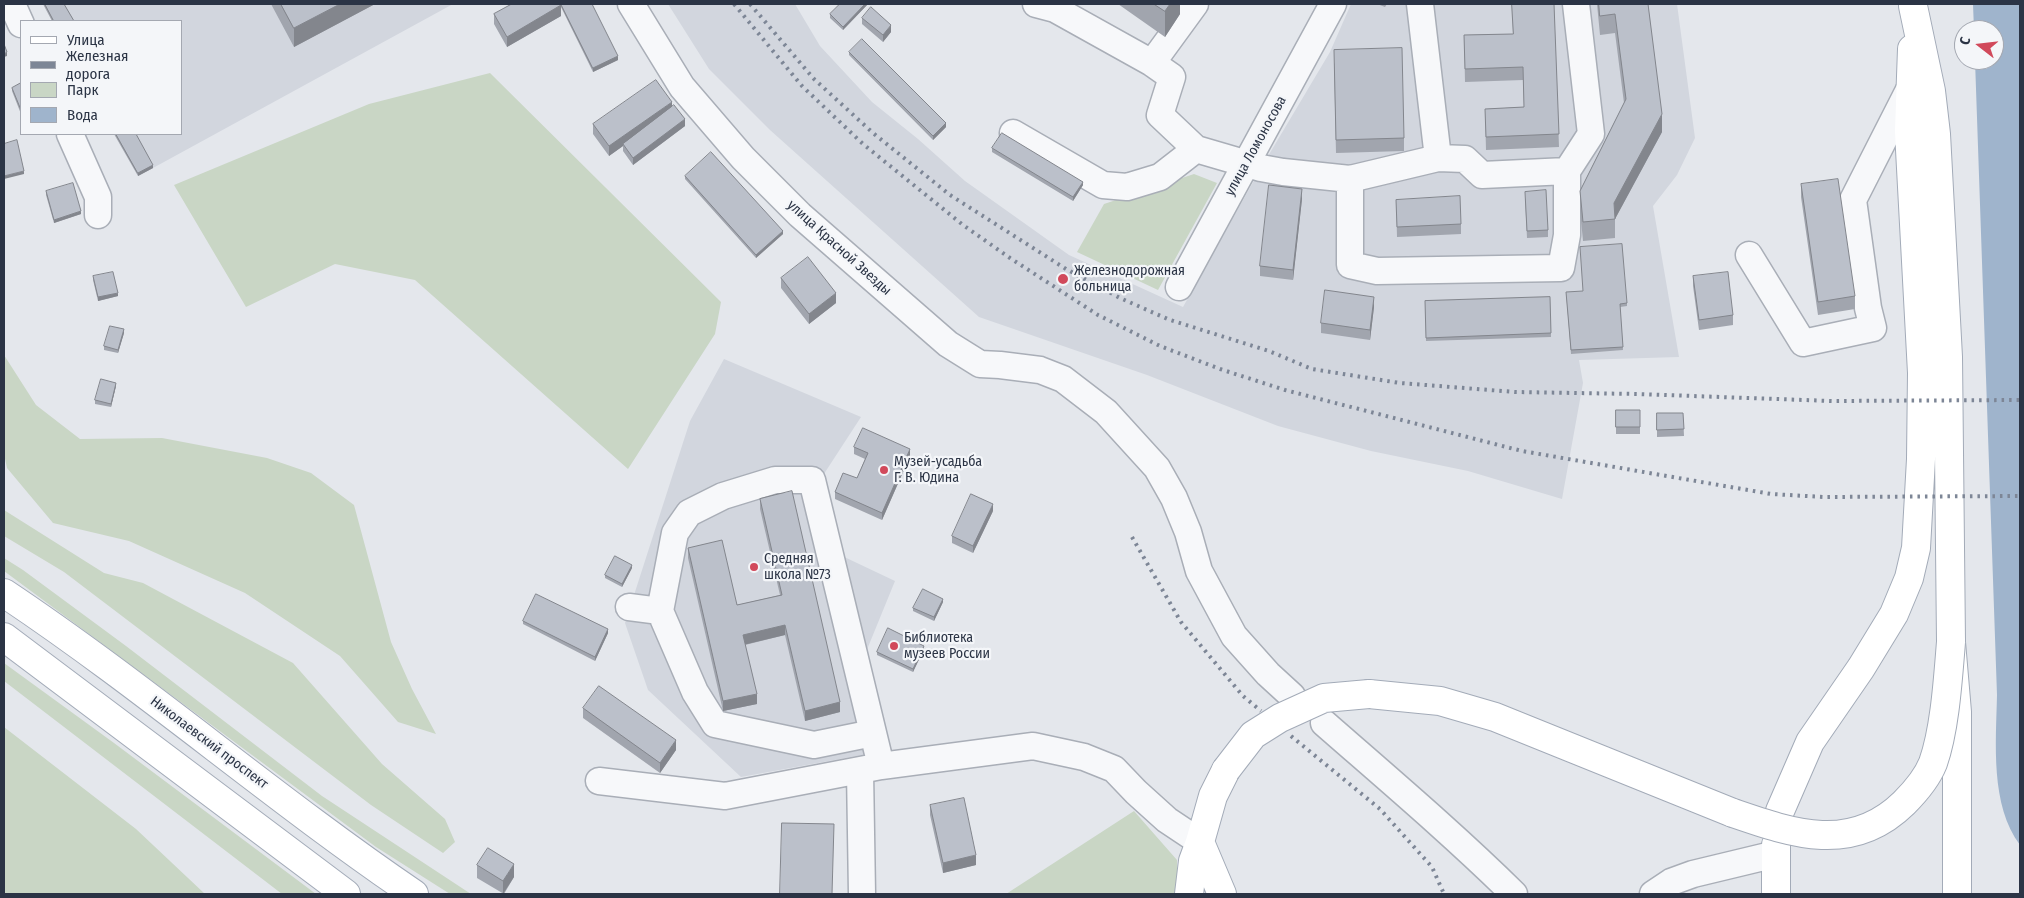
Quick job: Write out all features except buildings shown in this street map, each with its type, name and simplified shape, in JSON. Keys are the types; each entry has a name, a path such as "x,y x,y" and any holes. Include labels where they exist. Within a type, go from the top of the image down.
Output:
{"main road":[{"path":"1780,811 1810,742 1861,668 1894,614 1909,578 1916,548 1921,459 1922,373 1910,148 1913,5"},
{"path":"1913,5 1931,91 1936,134 1948,357 1951,642 1957,712 1957,894"},
{"name":"Николаевский проспект","path":"4,593 143,694 362,859 414,894"},
{"path":"4,637 346,894"},
{"path":"1189,894 1193,861 1214,796 1226,770 1254,735 1280,718 1324,698 1369,694 1440,701 1495,717 1733,813 1768,825 1826,836 1865,830 1894,813 1919,788 1933,763 1947,685 1951,642"},
{"path":"1200,842 1222,894"},
{"path":"1776,849 1776,894"}],"street":[{"path":"12,4 20,22"},
{"name":"улица Красной Звезды","path":"632,4 682,87 744,158 800,215 942,340 980,364 1040,370 1063,379 1106,412 1157,468 1174,498 1188,532 1199,571 1234,636 1268,674 1292,696"},
{"path":"1036,4 1055,9 1152,63 1172,77 1160,115 1196,149 1247,164 1284,172 1350,179 1438,158 1465,159 1482,175 1568,171"},
{"path":"1420,4 1438,158"},
{"path":"1350,179 1350,264 1378,271 1560,268 1568,236 1568,171 1591,134 1576,4"},
{"path":"1152,63 1191,5"},
{"name":"улица Ломоносова","path":"1179,287 1247,164 1326,5"},
{"path":"1749,255 1803,343 1873,328 1853,200 1910,88"},
{"path":"1013,133 1103,185 1127,188 1160,177 1196,149"},
{"path":"70,135 98,197 98,215"},
{"path":"862,894 873,733 812,480 775,480 723,496 690,513 675,533 660,611 695,692 715,724 814,745 873,733"},
{"path":"629,606 660,611"},
{"path":"1324,724 1421,807 1514,894"},
{"path":"599,780 725,796 870,769 1032,746 1084,757 1114,769 1167,820 1200,842"},
{"path":"1654,894 1671,882 1776,849"}],"shaded area":[{"path":"62,4 453,4 153,168 135,135 182,135 182,20 71,20"},
{"path":"668,4 795,4 820,46 872,102 918,139 965,181 1069,255 1183,307 1261,168 1330,52 1351,4 1677,4 1695,138 1677,175 1653,206 1679,357 1579,360 1583,383 1562,499 1468,471 1371,451 1278,426 1147,375 979,317 770,130 709,69"},
{"name":"Средняя школа №73","path":"724,359 861,417 820,480 838,554 895,581 866,652 889,750 741,777 648,690 625,623 690,421"}],"green space":[{"path":"490,73 721,302 715,334 628,469 415,280 335,264 246,307 174,185 369,104"},
{"path":"1194,174 1217,183 1158,290 1077,252 1104,204"},
{"path":"4,355 36,405 80,439 162,438 267,458 311,473 354,505 391,642 412,689 436,734 398,722 340,656 245,593 129,541 53,523 7,468 4,454"},
{"path":"4,510 104,573 143,583 293,663 382,764 445,819 455,842 443,853 371,805 64,572 4,536"},
{"path":"4,558 126,646 322,796 471,894 450,894 376,847 4,571"},
{"path":"4,663 316,894 282,894 4,681"},
{"path":"4,727 136,829 205,894 4,894"},
{"path":"1134,811 1177,860 1177,894 1006,894"}],"water":[{"path":"1973,4 2020,4 2020,845 2010,829 2004,811 1999,793 1997,773 1997,695 1975,70 2004,70 2004,20 1974,20"}],"railway":[{"path":"734,4 802,86 863,144 963,225 1098,315 1160,346 1220,369 1285,390 1522,451 1771,494 1824,497 2020,496"},
{"path":"750,4 814,79 873,133 950,195 1066,269 1120,298 1170,320 1269,351 1312,369 1400,383 1515,392 1832,401 2020,400"},
{"path":"1132,537 1181,622 1243,696 1261,711"},
{"path":"1291,736 1380,809 1432,867 1444,894"}],"place":[{"name":"Железнодорожная больница","path":"1063,279"},
{"name":"Музей-усадьба Г. В. Юдина","path":"884,470"},
{"name":"Средняя школа №73","path":"754,567"},
{"name":"Библиотека музеев России","path":"894,646"}]}
